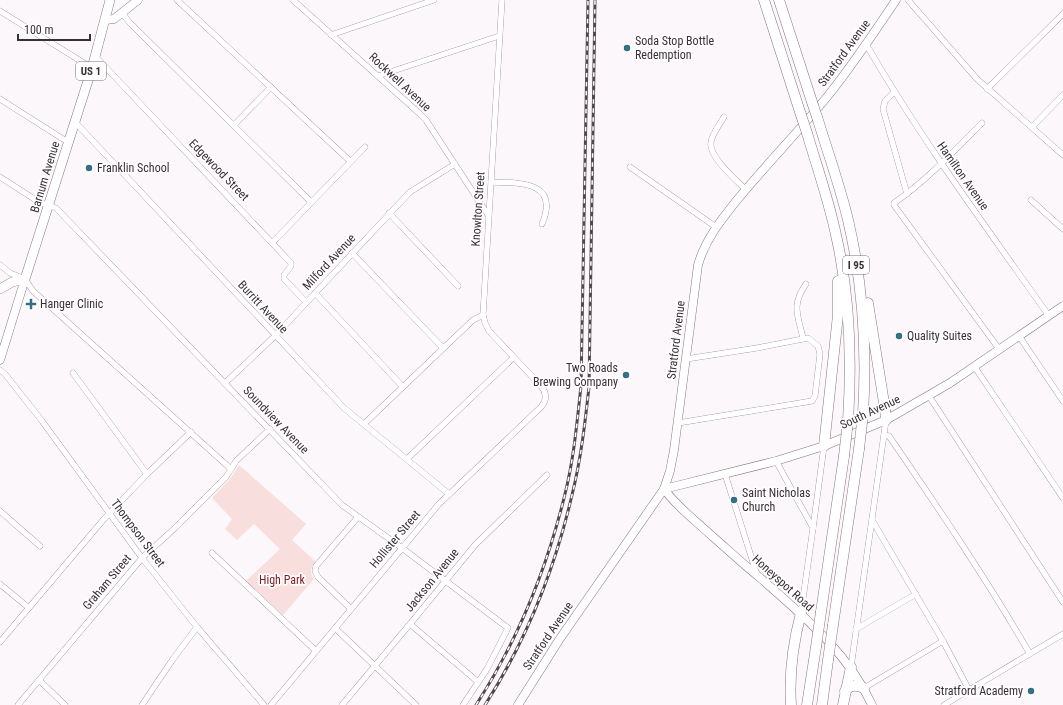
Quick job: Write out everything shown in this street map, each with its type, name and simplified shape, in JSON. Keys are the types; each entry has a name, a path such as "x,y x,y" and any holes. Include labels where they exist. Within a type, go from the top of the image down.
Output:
{"highway":[{"name":"I 95","path":"762,0 833,219 843,272 848,314 850,363 848,421 807,705"},
{"name":"I 95","path":"779,0 818,120 848,220 856,262 862,310 865,365 863,414 822,705"},
{"path":"782,0 790,34"},
{"path":"824,446 839,296 833,219"},
{"path":"848,220 860,262 886,420"},
{"path":"791,705 791,668 795,635 801,613"},
{"path":"843,705 851,667"},
{"path":"845,691 849,687 858,685 864,688"}],"main road":[{"name":"Barnum Avenue","path":"0,360 92,68 109,0"},
{"path":"105,20 112,20 138,0"},
{"name":"Stratford Avenue","path":"518,705 559,640 664,489 672,464 698,265 702,252 716,227 746,190 827,97 896,0"},
{"path":"0,289 12,282 25,279"},
{"name":"South Avenue","path":"664,489 776,461 824,446 886,420 929,396 1063,306"},
{"name":"Honeyspot Road","path":"664,489 674,501 758,577 801,613 851,667 864,688 872,705"}],"street":[{"path":"177,0 350,161"},
{"name":"Rockwell Avenue","path":"292,0 426,120 488,215"},
{"path":"331,35 434,0"},
{"name":"Knowlton Street","path":"502,0 483,315 489,331 541,386 545,391 546,396"},
{"path":"908,0 987,89 1063,155"},
{"path":"0,11 92,68"},
{"path":"122,13 130,23 311,202"},
{"path":"987,89 1063,14"},
{"path":"378,76 499,36"},
{"name":"Hamilton Avenue","path":"866,44 894,92 941,164 1049,316"},
{"name":"Edgewood Street","path":"95,56 291,264 290,268 284,275 284,279 306,302"},
{"path":"234,125 271,87"},
{"path":"894,92 884,101 883,109 907,194"},
{"path":"1032,127 1063,95"},
{"path":"0,99 63,139 69,141"},
{"path":"724,117 711,142 712,151 715,157 746,190"},
{"name":"Burritt Avenue","path":"75,122 344,408 449,494"},
{"path":"982,123 941,164 907,194 894,203 894,205 999,349"},
{"path":"272,243 365,147"},
{"name":"Milford Avenue","path":"225,383 275,336 410,192 455,164"},
{"path":"630,167 716,227"},
{"name":"Soundview Avenue","path":"0,177 39,202 56,208 342,505 508,628 478,682"},
{"path":"491,182 533,186 540,191 544,197 547,207 547,213 542,224"},
{"path":"1031,200 1063,230"},
{"path":"389,213 458,286"},
{"path":"352,253 443,348"},
{"path":"0,265 10,273 25,279 33,291 192,432 231,470"},
{"path":"803,338 796,302 806,284"},
{"path":"315,293 403,387"},
{"path":"364,424 473,320 483,315"},
{"path":"1019,336 1063,401"},
{"path":"678,423 812,400 815,396 820,354 818,346 813,341 808,338 803,338 757,348 686,359"},
{"path":"407,459 514,358"},
{"path":"974,366 1063,498"},
{"name":"Thompson Street","path":"0,370 5,374 42,421 142,558 197,627 264,705"},
{"path":"73,373 147,474"},
{"name":"Hollister Street","path":"271,705 429,515 449,494 541,407 546,396"},
{"path":"929,396 1063,602"},
{"path":"851,667 886,420"},
{"name":"Graham Street","path":"18,705 142,558 226,477 236,461 270,430"},
{"path":"0,642 109,514 147,474 192,432"},
{"path":"884,435 889,436 949,524 994,592 1030,654"},
{"path":"801,613 824,446"},
{"path":"776,461 813,528"},
{"path":"725,474 758,577"},
{"name":"Jackson Avenue","path":"342,705 475,545 547,475"},
{"path":"0,512 40,546"},
{"path":"351,609 318,577 315,571 316,566 358,518"},
{"path":"872,520 943,641 969,690"},
{"path":"212,553 316,651"},
{"path":"0,584 29,608"},
{"path":"856,629 916,594"},
{"path":"410,624 478,682 463,705"},
{"path":"142,705 197,627"},
{"path":"335,628 416,705"},
{"path":"944,705 1063,634"},
{"path":"864,688 943,641"},
{"path":"39,680 65,705"}],"green space":[{"name":"High Park","path":"239,465 306,524 292,540 316,562 311,570 314,579 283,615 246,581 280,549 254,524 237,540 225,529 232,519 212,498 230,479"}],"railway":[{"path":"476,705 505,655 530,603 558,522 573,454 581,386 588,0"},
{"path":"485,705 514,655 538,603 548,577 565,522 580,454 589,387 595,0"}],"place":[{"name":"Soda Stop Bottle Redemption","path":"627,48"},
{"name":"Franklin School","path":"89,168"},
{"name":"Hanger Clinic","path":"31,304"},
{"name":"Quality Suites","path":"899,336"},
{"name":"Two Roads Brewing Company","path":"626,375"},
{"name":"Saint Nicholas Church","path":"734,500"},
{"name":"Stratford Academy","path":"1031,691"}]}
